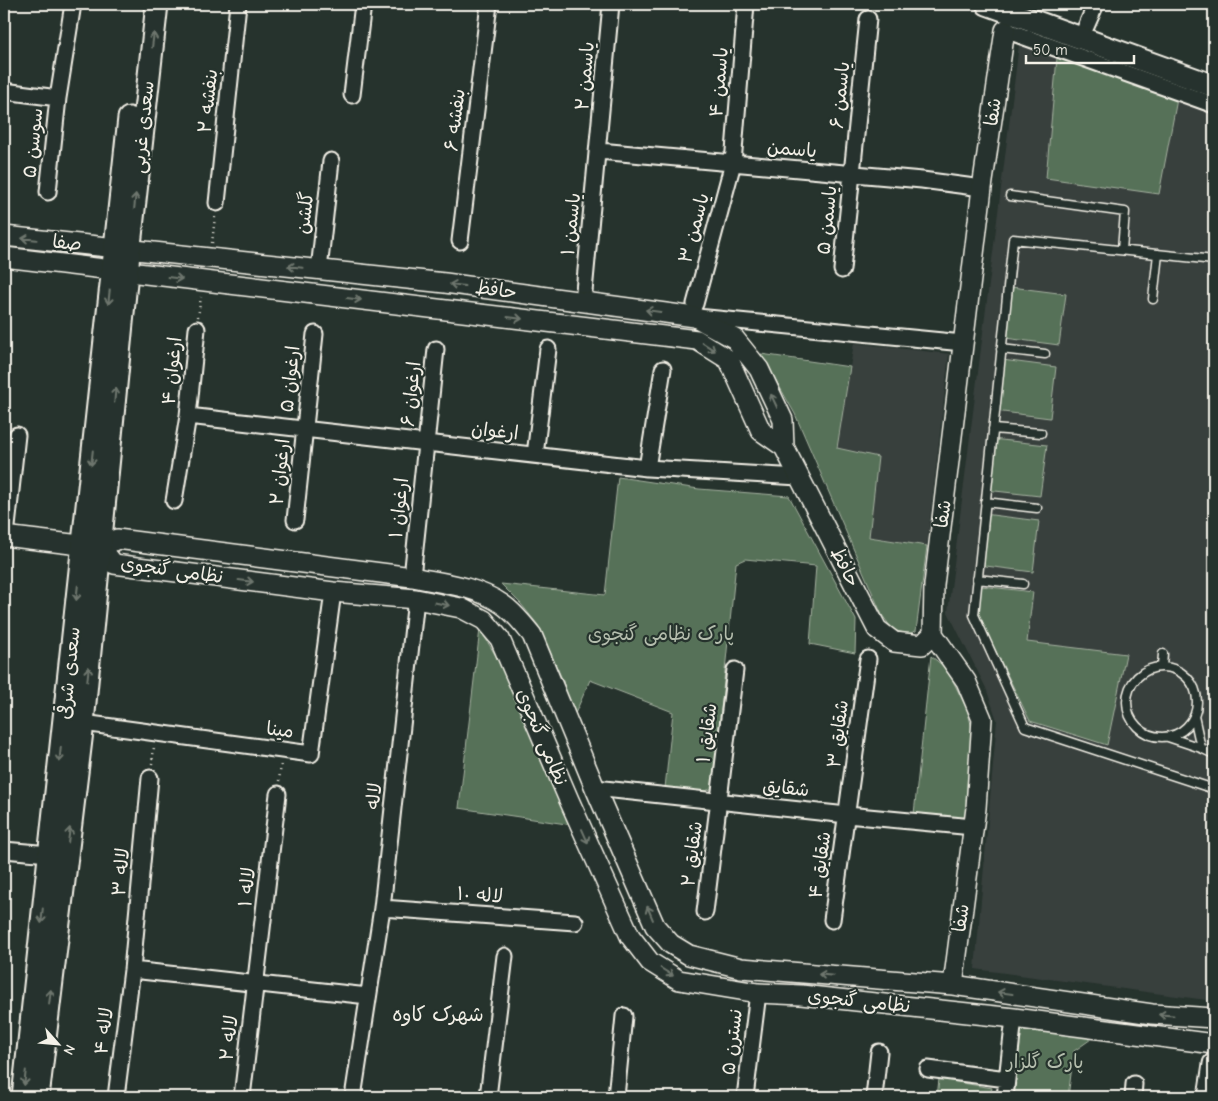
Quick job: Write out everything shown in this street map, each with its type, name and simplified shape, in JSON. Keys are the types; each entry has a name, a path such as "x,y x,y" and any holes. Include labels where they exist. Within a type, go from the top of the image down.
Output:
{"main road":[{"name":"سعدی غربی","path":"122,249 142,4"},
{"name":"سعدی غربی","path":"122,249 157,4"},
{"path":"986,4 1214,86"},
{"name":"سعدی شرقی","path":"23,1097 49,854 92,546 122,249"},
{"name":"سعدی شرقی","path":"38,1097 83,723 92,546"},
{"path":"1208,1097 1214,1064"}],"street":[{"name":"سوسن ۵","path":"48,192 58,98 73,4"},
{"name":"بنفشه ۲","path":"217,203 238,4"},
{"path":"352,95 363,4"},
{"name":"بنفشه ۶","path":"460,241 489,4"},
{"name":"یاسمن ۲","path":"599,151 611,4"},
{"name":"یاسمن ۴","path":"733,163 746,4"},
{"path":"1081,38 1096,4"},
{"name":"یاسمن ۶","path":"852,174 868,20"},
{"path":"1005,30 1214,106"},
{"name":"شفا","path":"953,985 973,827 982,738 982,719 966,681 933,634 934,585 982,188 1005,30"},
{"path":"4,91 58,98"},
{"name":"یاسمن","path":"599,151 922,180 982,188"},
{"name":"یاسمن ۱","path":"583,302 599,151"},
{"name":"گلشن","path":"319,270 332,161"},
{"name":"یاسمن ۳","path":"695,310 733,163"},
{"name":"یاسمن ۵","path":"842,270 852,174"},
{"name":"صفا","path":"4,236 122,249"},
{"name":"حافظ","path":"122,249 444,284 583,302 695,310 736,340 759,369 783,420 784,448 877,629 894,642 922,645 933,634"},
{"name":"صفا","path":"4,257 120,271"},
{"name":"حافظ","path":"120,271 697,340 729,360 761,431 784,448"},
{"path":"583,302 584,326"},
{"path":"695,310 963,343"},
{"name":"ارغوان ۴","path":"174,501 188,416 197,329"},
{"name":"ارغوان ۵","path":"304,429 315,334"},
{"name":"ارغوان ۶","path":"426,443 436,349"},
{"path":"535,455 548,349"},
{"path":"647,468 663,369"},
{"name":"ارغوان","path":"188,416 647,468 799,477"},
{"name":"ارغوان ۲","path":"295,520 304,429"},
{"path":"17,434 5,536 92,546"},
{"name":"ارغوان ۱","path":"412,577 426,443"},
{"name":"نظامی گنجوی","path":"92,546 117,539 412,577 480,592 503,604 520,620 532,636 655,926 672,944 689,955 742,968 953,985 1152,1014 1214,1018"},
{"name":"نظامی گنجوی","path":"92,546 114,564 333,592 416,599 461,608 484,620 500,639 630,936 650,962 679,980 758,993 847,1000 1014,1018 1214,1044"},
{"name":"مینا","path":"83,723 311,754 333,592"},
{"name":"لاله","path":"356,1097 368,996 382,908 416,599"},
{"name":"شقایق ۳","path":"847,815 868,659"},
{"name":"شقایق ۱","path":"719,801 735,670"},
{"name":"لاله ۳","path":"132,970 150,778"},
{"path":"569,800 595,788"},
{"name":"شقایق","path":"595,788 973,827"},
{"name":"لاله ۱","path":"256,984 278,794"},
{"name":"شقایق ۲","path":"705,912 719,801"},
{"name":"شقایق ۴","path":"832,920 847,815"},
{"path":"4,850 49,854"},
{"name":"لاله ۱۰","path":"382,908 575,922"},
{"path":"488,1097 505,956"},
{"path":"132,970 368,996"},
{"name":"لاله ۴","path":"116,1097 132,970"},
{"path":"847,1000 849,977"},
{"name":"لاله ۲","path":"242,1097 256,984"},
{"name":"نسترن ۵","path":"745,1097 758,993"},
{"path":"1090,1028 1092,1005"},
{"path":"616,1097 624,1016"},
{"path":"1005,1097 1014,1018"},
{"path":"874,1097 879,1052"},
{"path":"928,1070 1007,1079"}],"lane":[{"path":"1010,196 1125,212 1122,250"},
{"path":"1214,260 1013,239 974,615 1025,727 1214,789"},
{"path":"1153,299 1158,254"},
{"path":"1001,349 1045,354"},
{"path":"993,429 1041,433"},
{"path":"985,502 1037,508"},
{"path":"977,579 1023,584"},
{"path":"1162,666 1163,654"},
{"path":"1168,737 1179,733 1188,726 1198,706 1197,694 1192,683 1184,674 1174,668 1162,666 1150,668 1139,674 1131,683 1127,695 1127,707 1130,718 1146,734 1168,737 1214,754"},
{"path":"1194,716 1201,748"}],"path":[{"path":"210,258 217,203"},
{"path":"197,329 203,281"},
{"path":"150,778 155,733"},
{"path":"278,794 283,751"}],"shaded area":[{"path":"1019,45 1214,112 1214,1001 975,969 997,720 986,688 948,612"},
{"path":"854,343 949,354 927,546 868,537 877,457 837,448"}],"green space":[{"path":"1057,58 1177,99 1159,194 1046,178"},
{"path":"1011,287 1066,294 1059,345 1005,338"},
{"path":"761,354 850,367 837,448 878,457 869,537 927,546 916,631 908,634 893,630 882,615 795,414"},
{"path":"1002,360 1056,367 1050,418 995,411"},
{"path":"992,439 1047,445 1040,496 986,490"},
{"name":"پارک نظامی گنجوی","path":"618,477 699,489 789,496 856,620 855,653 810,644 816,566 745,559 736,563 713,788 703,792 665,788 673,712 590,680 574,716 563,681 538,625 501,584 605,595"},
{"path":"984,514 1039,521 1033,572 978,565"},
{"path":"981,586 1033,592 1027,642 1126,654 1107,745 1030,721 978,615"},
{"path":"480,629 503,668 573,825 459,808"},
{"path":"931,656 942,665 953,681 967,709 973,732 967,821 914,814"},
{"name":"پارک گلزار","path":"1021,1030 1094,1037 1074,1051 1068,1097 1013,1093"},
{"name":"پارک گلزار","path":"939,1079 992,1088 990,1097 937,1097"}],"district":[{"name":"شهرک کاوه","path":"438,1014"}]}
